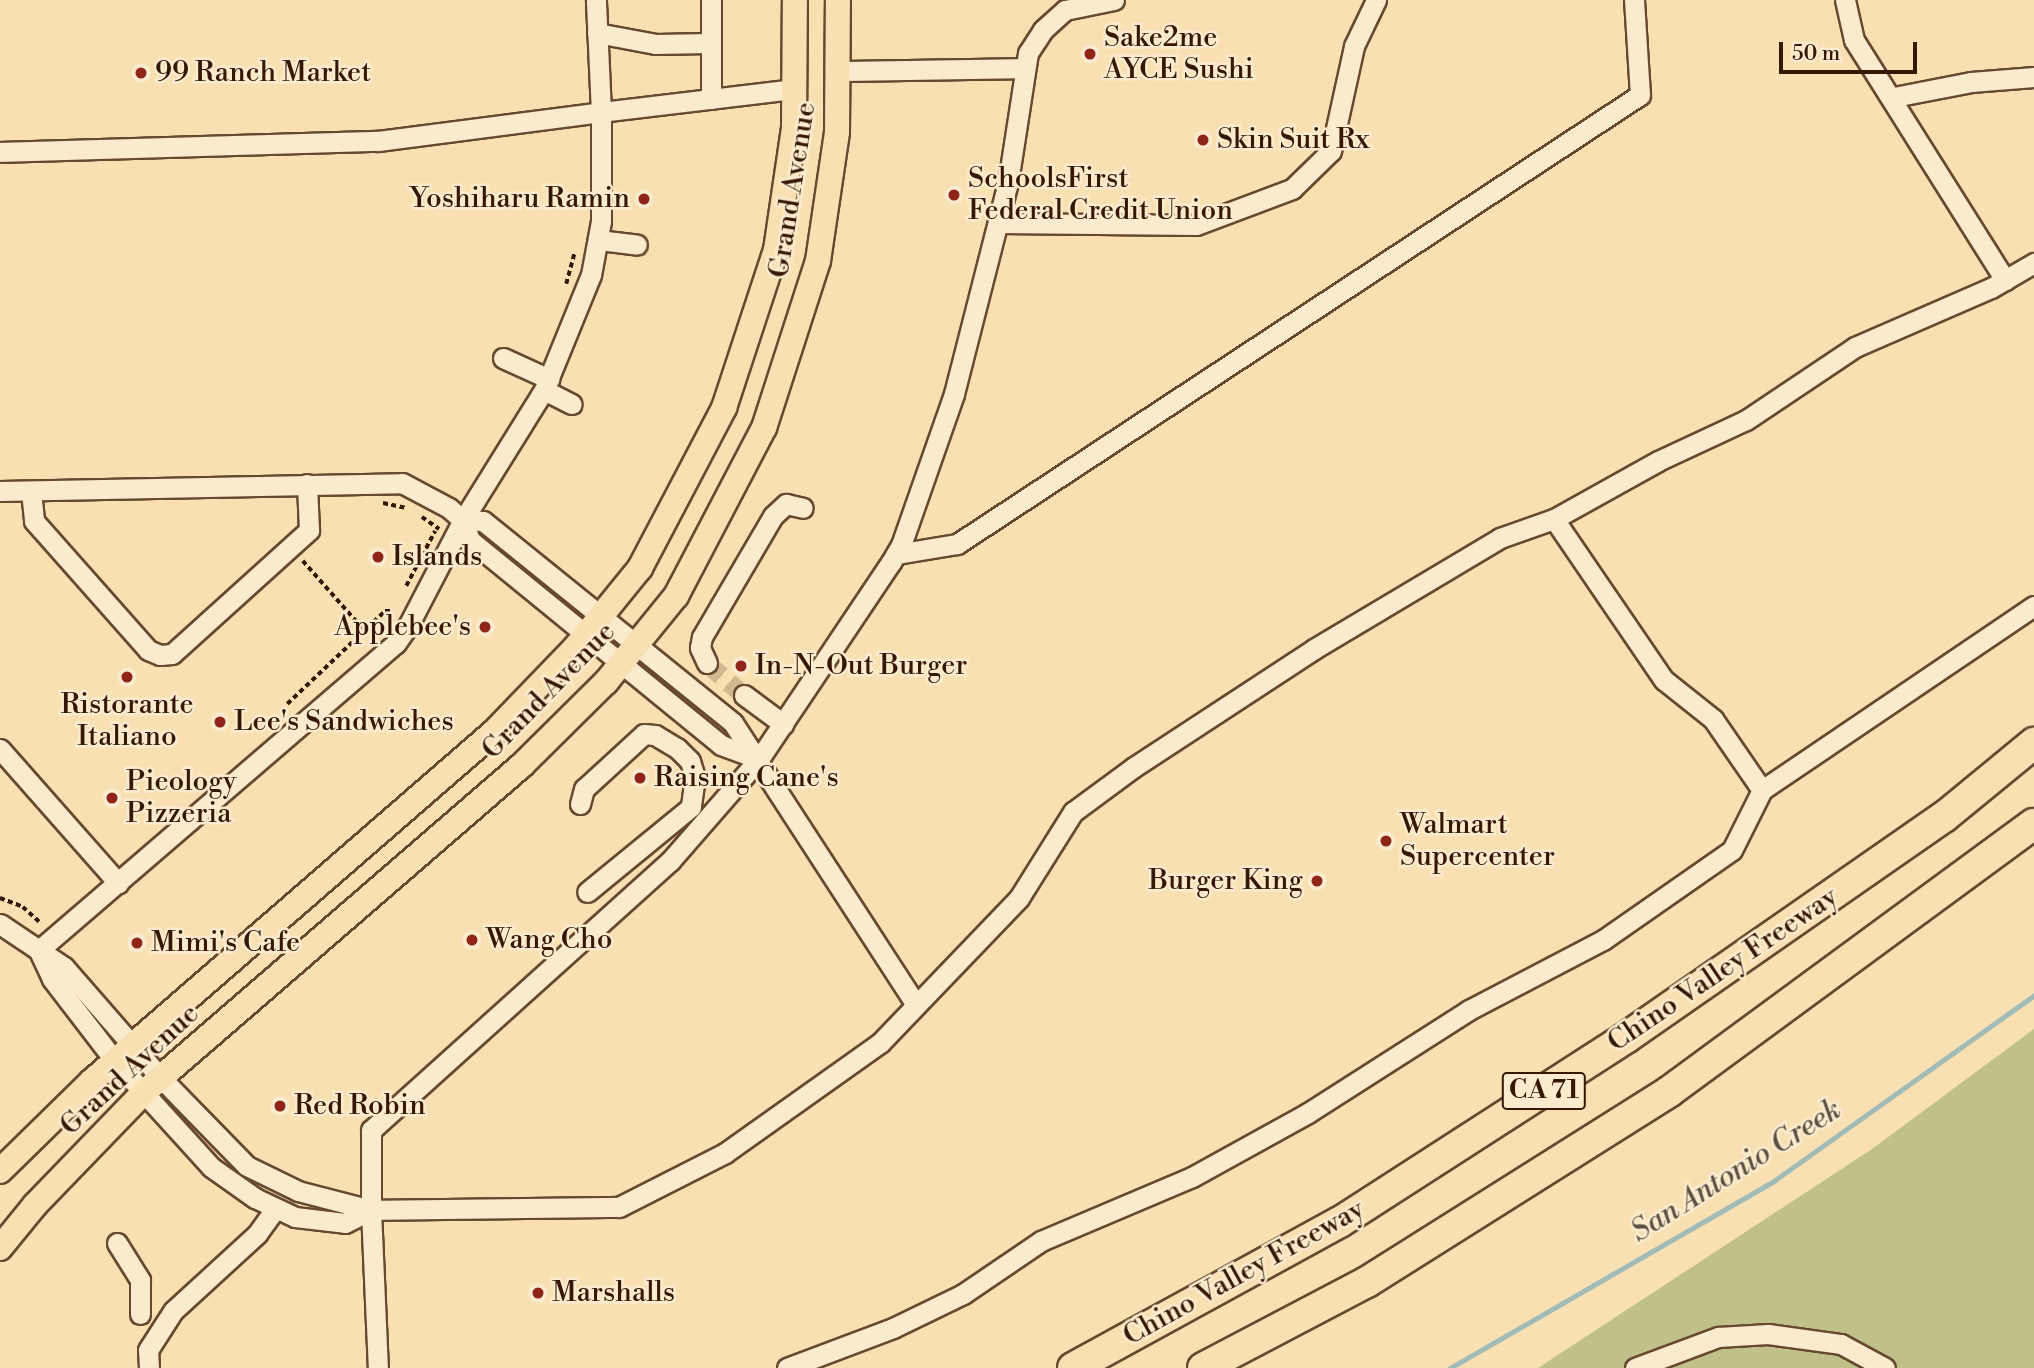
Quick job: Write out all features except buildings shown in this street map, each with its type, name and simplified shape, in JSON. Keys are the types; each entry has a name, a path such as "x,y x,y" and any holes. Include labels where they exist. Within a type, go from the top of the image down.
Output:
{"highway":[{"name":"Chino Valley Freeway","path":"1073,1368 1340,1222 1616,1045 1944,817 2034,743"},
{"name":"CA 71","path":"1203,1368 1367,1282 1670,1091 2034,824"}],"main road":[{"name":"Grand Avenue","path":"0,1171 124,1054 495,731 603,614 640,568 724,408 776,250 794,128 794,0"},
{"name":"Grand Avenue","path":"0,1248 35,1205 152,1085 522,765 620,664 676,596 764,428 818,261 837,132 838,0"}],"lane":[{"path":"39,950 396,643 456,514 547,385 591,275 599,240 601,112 596,0"},
{"path":"711,0 711,99"},
{"path":"378,1368 371,1210 371,1130 670,862 759,759 896,554 953,399 998,223 1023,68 1043,30 1078,2 1114,0"},
{"path":"896,554 957,544 1640,95 1634,0"},
{"path":"998,223 1196,225 1293,189 1331,151 1354,46 1368,5"},
{"path":"1852,6 1854,40 1894,97 2005,280"},
{"path":"597,33 656,44 710,43"},
{"path":"838,71 1023,68"},
{"path":"1894,97 1971,82 2034,77"},
{"path":"0,152 379,141 794,89"},
{"path":"599,240 637,245"},
{"path":"152,1085 247,1166 298,1191 371,1210 619,1206 725,1153 880,1043 1019,898 1073,813 1134,766 1314,649 1500,538 1554,519 1658,461 1746,420 1855,347 2005,280 2034,263"},
{"path":"503,358 572,404"},
{"path":"0,491 402,483 456,514 483,521 603,614 733,723 759,759 916,1005"},
{"path":"31,491 34,521 148,650 160,655 172,654 309,530 307,484"},
{"path":"707,663 700,648 702,637 773,516 786,504 803,508"},
{"path":"456,514 470,540 620,664 721,745 759,759"},
{"path":"1554,519 1664,680 1713,719 1762,790"},
{"path":"786,1368 893,1328 963,1294 1041,1241 1192,1177 1308,1113 1469,1010 1603,940 1732,850 1762,790 2034,606"},
{"path":"744,695 783,724"},
{"path":"580,804 583,789 644,734 655,735 690,761 695,776 691,807 587,892"},
{"path":"0,749 118,883"},
{"path":"0,924 64,967 124,1054 152,1085 211,1167 275,1209 295,1217 345,1223 371,1210"},
{"path":"149,1368 148,1350 173,1311 257,1234 275,1209"},
{"path":"117,1243 140,1280 140,1314"},
{"path":"1636,1368 1718,1337 1768,1334 1841,1343 1885,1368"}],"path":[{"path":"562,298 577,244"},
{"path":"403,591 456,514"},
{"path":"299,557 366,632"},
{"path":"287,704 386,611 392,614 397,603"}],"green space":[{"path":"2034,1029 2034,1368 1538,1368 1872,1149"}],"waterway":[{"name":"San Antonio Creek","path":"1450,1368 1775,1180 2034,995"}],"tunnel":[{"path":"707,663 744,695"}],"place":[{"name":"Sake2me AYCE Sushi","path":"1090,54"},
{"name":"99 Ranch Market","path":"141,73"},
{"name":"Skin Suit Rx","path":"1203,140"},
{"name":"SchoolsFirst Federal Credit Union","path":"954,195"},
{"name":"Yoshiharu Ramin","path":"644,199"},
{"name":"Islands","path":"378,557"},
{"name":"Applebee's","path":"485,627"},
{"name":"In-N-Out Burger","path":"741,666"},
{"name":"Ristorante Italiano","path":"127,677"},
{"name":"Lee's Sandwiches","path":"220,722"},
{"name":"Raising Cane's","path":"640,778"},
{"name":"Pieology Pizzeria","path":"112,798"},
{"name":"Walmart Supercenter","path":"1386,841"},
{"name":"Burger King","path":"1317,881"},
{"name":"Wang Cho","path":"472,940"},
{"name":"Mimi's Cafe","path":"137,943"},
{"name":"Red Robin","path":"280,1106"},
{"name":"Marshalls","path":"538,1293"}]}
